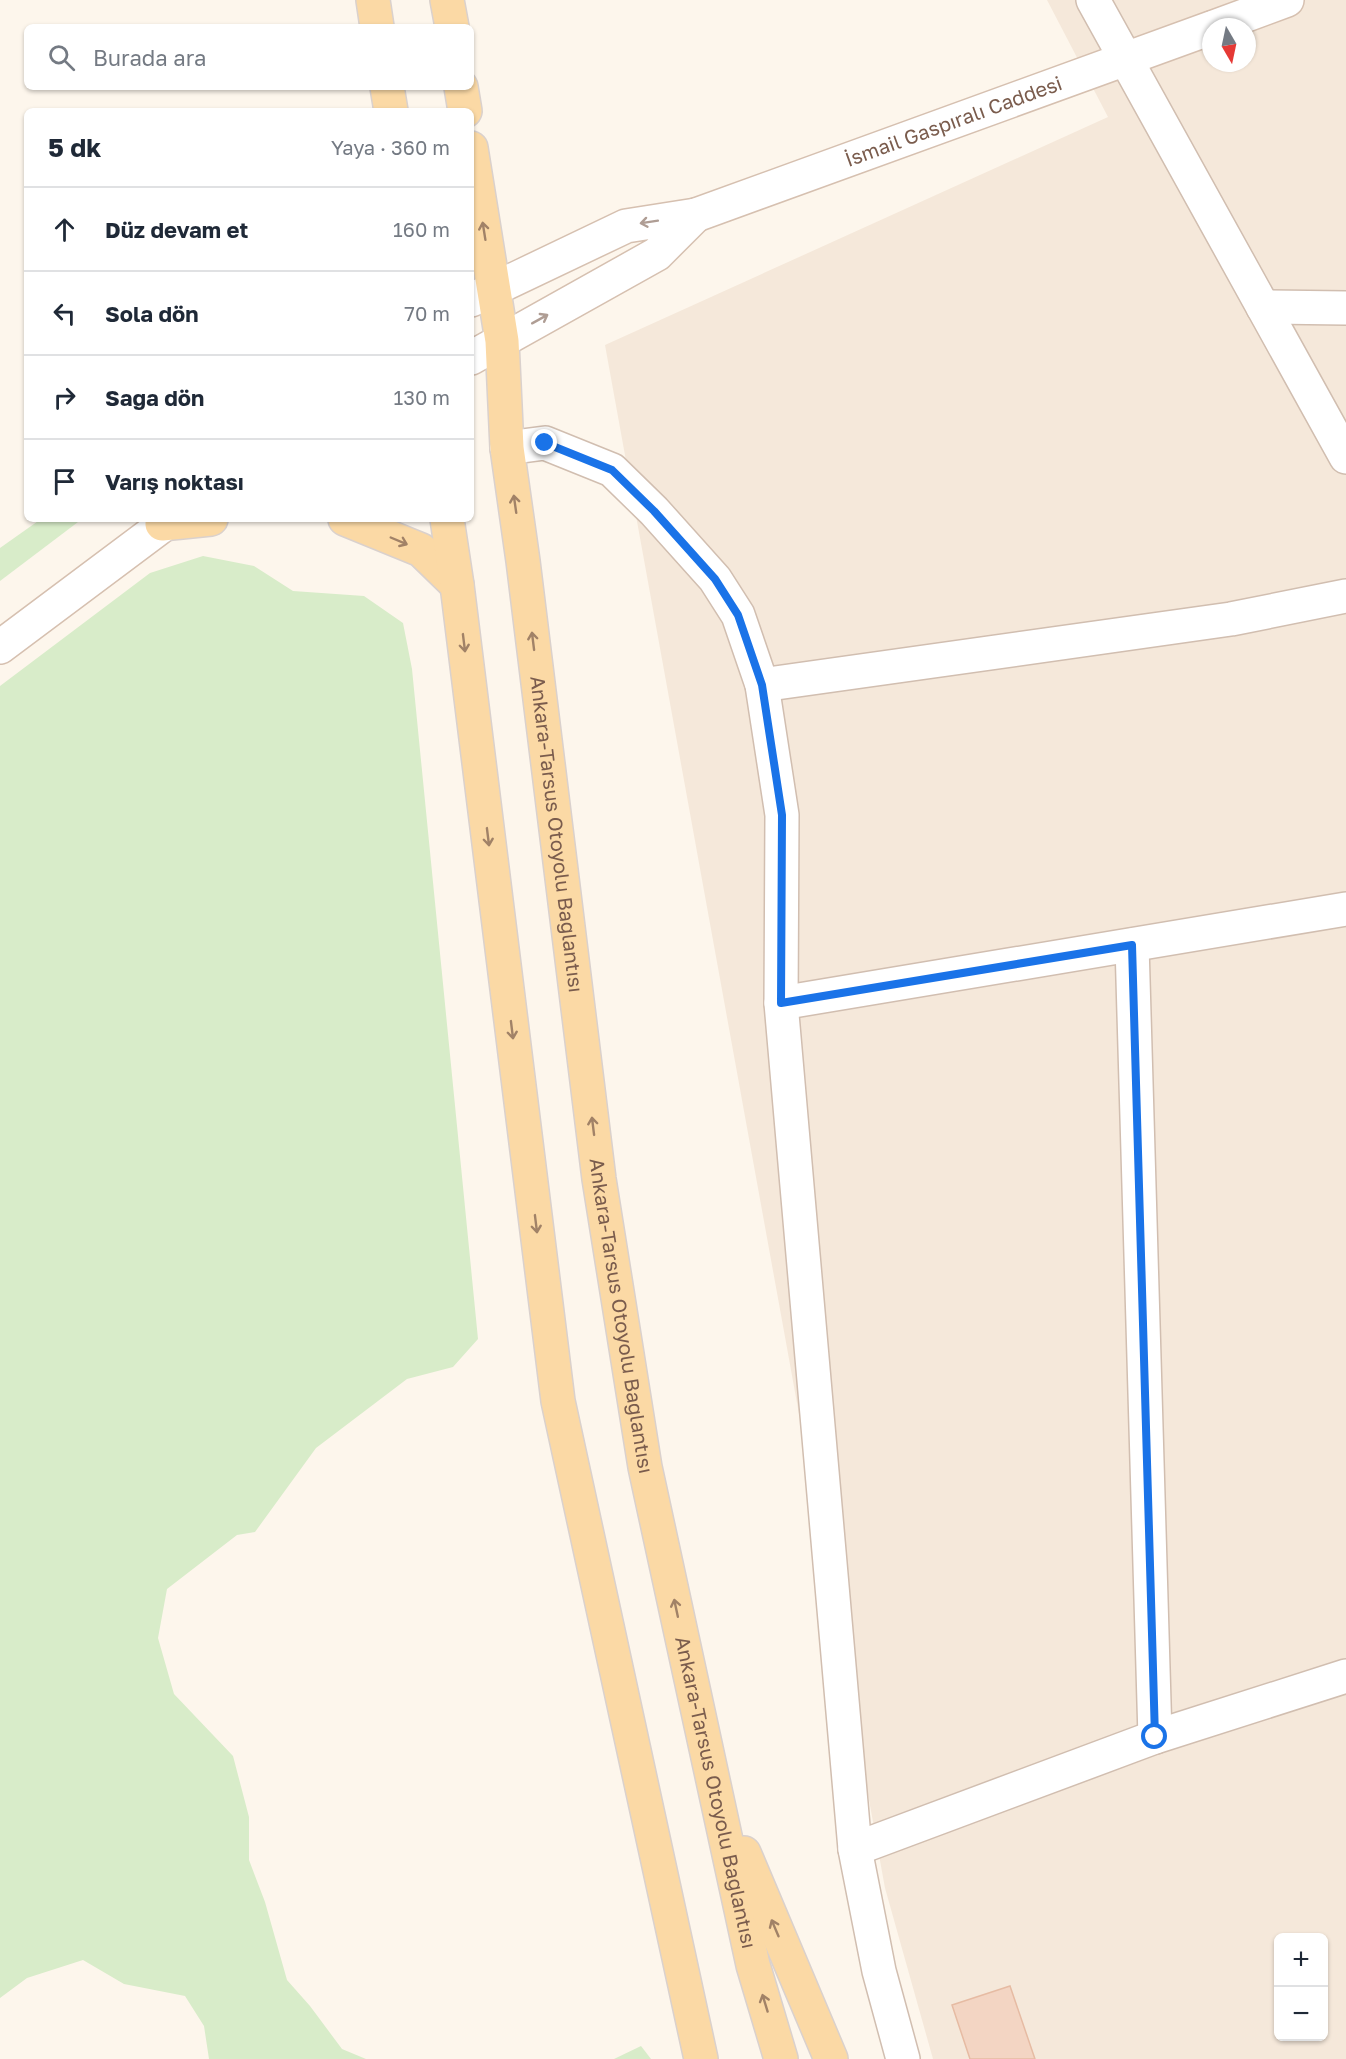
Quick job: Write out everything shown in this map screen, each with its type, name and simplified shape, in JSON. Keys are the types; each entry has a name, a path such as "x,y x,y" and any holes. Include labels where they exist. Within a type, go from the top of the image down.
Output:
{"main road":[{"path":"373,0 377,24"},
{"path":"447,0 451,24"},
{"path":"388,90 390,108"},
{"path":"462,90 464,108"},
{"name":"Ankara-Tarsus Otoyolu Bağlantısı","path":"474,188 482,295 502,341 507,448 599,1179 645,1467 753,1965 781,2059"},
{"path":"352,522 421,550 457,585"},
{"path":"447,522 558,1401 701,2059"},
{"path":"712,1779 831,2059"}],"street":[{"path":"1094,0 1346,457"},
{"name":"İsmail Gaspıralı Caddesi","path":"1239,18 1287,0"},
{"name":"İsmail Gaspıralı Caddesi","path":"482,295 626,226 696,215 1202,32"},
{"name":"İsmail Gaspıralı Caddesi","path":"474,356 657,254 696,215"},
{"path":"1263,307 1346,308"},
{"path":"507,448 545,443 612,470 654,511 715,579 738,615 762,685 782,815 781,1003 855,1849 879,1971 903,2059"},
{"path":"0,647 166,522"},
{"path":"762,685 1231,619 1346,596"},
{"path":"781,1003 1346,909"},
{"path":"1132,945 1155,1737"},
{"path":"855,1849 1155,1737 1346,1676"}],"shaded area":[{"path":"1047,0 1346,0 1346,2059 933,2059 885,1888 605,345 1108,117"}],"green space":[{"path":"37,522 78,522 0,581 0,548"},
{"path":"203,556 254,566 293,591 364,596 403,623 412,669 478,1339 453,1367 407,1379 316,1448 255,1532 237,1535 167,1589 158,1638 174,1694 233,1756 249,1817 249,1860 265,1902 287,1980 342,2049 366,2059 209,2059 204,2026 185,1996 124,1984 83,1960 27,1978 0,1998 0,686 150,573"},
{"path":"641,2046 651,2059 614,2059"}],"building":[{"path":"1010,1986 1035,2059 970,2059 952,2005"}],"route":[{"path":"545,443 612,470 654,511 715,579 738,615 762,685 782,815 781,1003 1132,945 1155,1737"}]}
